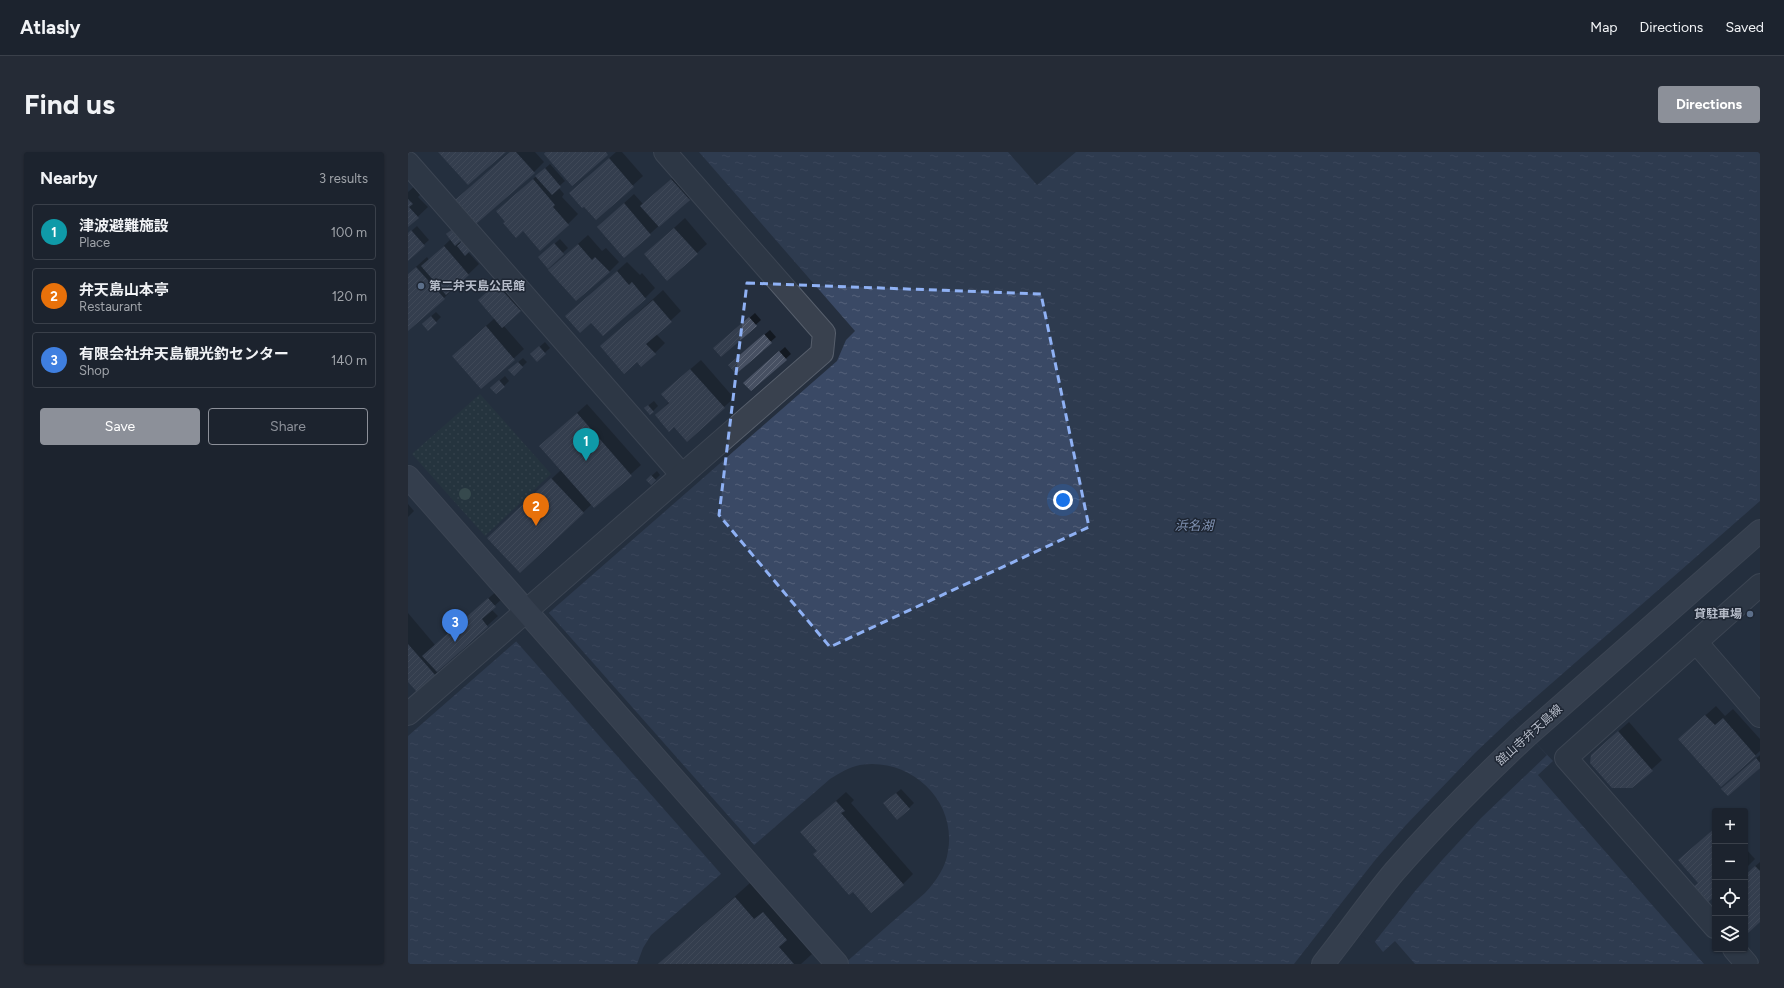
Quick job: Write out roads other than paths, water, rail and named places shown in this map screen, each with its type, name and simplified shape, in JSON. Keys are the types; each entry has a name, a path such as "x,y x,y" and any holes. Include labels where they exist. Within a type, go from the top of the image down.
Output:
{"street":[{"path":"408,714 529,614 682,475 822,352 824,333 665,152"},
{"path":"408,163 682,475"},
{"path":"408,477 836,964"},
{"name":"舘山寺弁天島線","path":"1323,964 1393,874 1462,799 1528,734 1760,531"},
{"path":"1712,925 1566,758 1760,585"},
{"path":"1696,642 1760,716"},
{"path":"1737,952 1747,964"}],"water":[{"name":"浜名湖","path":"699,152 1008,152 1037,185 1076,152 1760,152 1760,501 1512,718 1553,761 1538,775 1704,964 1415,964 1395,941 1383,952 1375,942 1333,914 1294,964 844,964 925,893 940,874 947,857 949,832 945,815 937,799 926,786 912,775 896,768 879,764 856,766 845,770 830,779 651,935 643,948 637,964 408,964 408,736 837,361 846,340 855,331"}],"place":[{"name":"第二弁天島公民館","path":"421,286"},
{"name":"津波避難施設","path":"586,461"},
{"name":"弁天島山本亭","path":"536,526"},
{"name":"貸駐車場","path":"1750,614"},
{"name":"有限会社弁天島観光釣センター","path":"455,642"}]}
